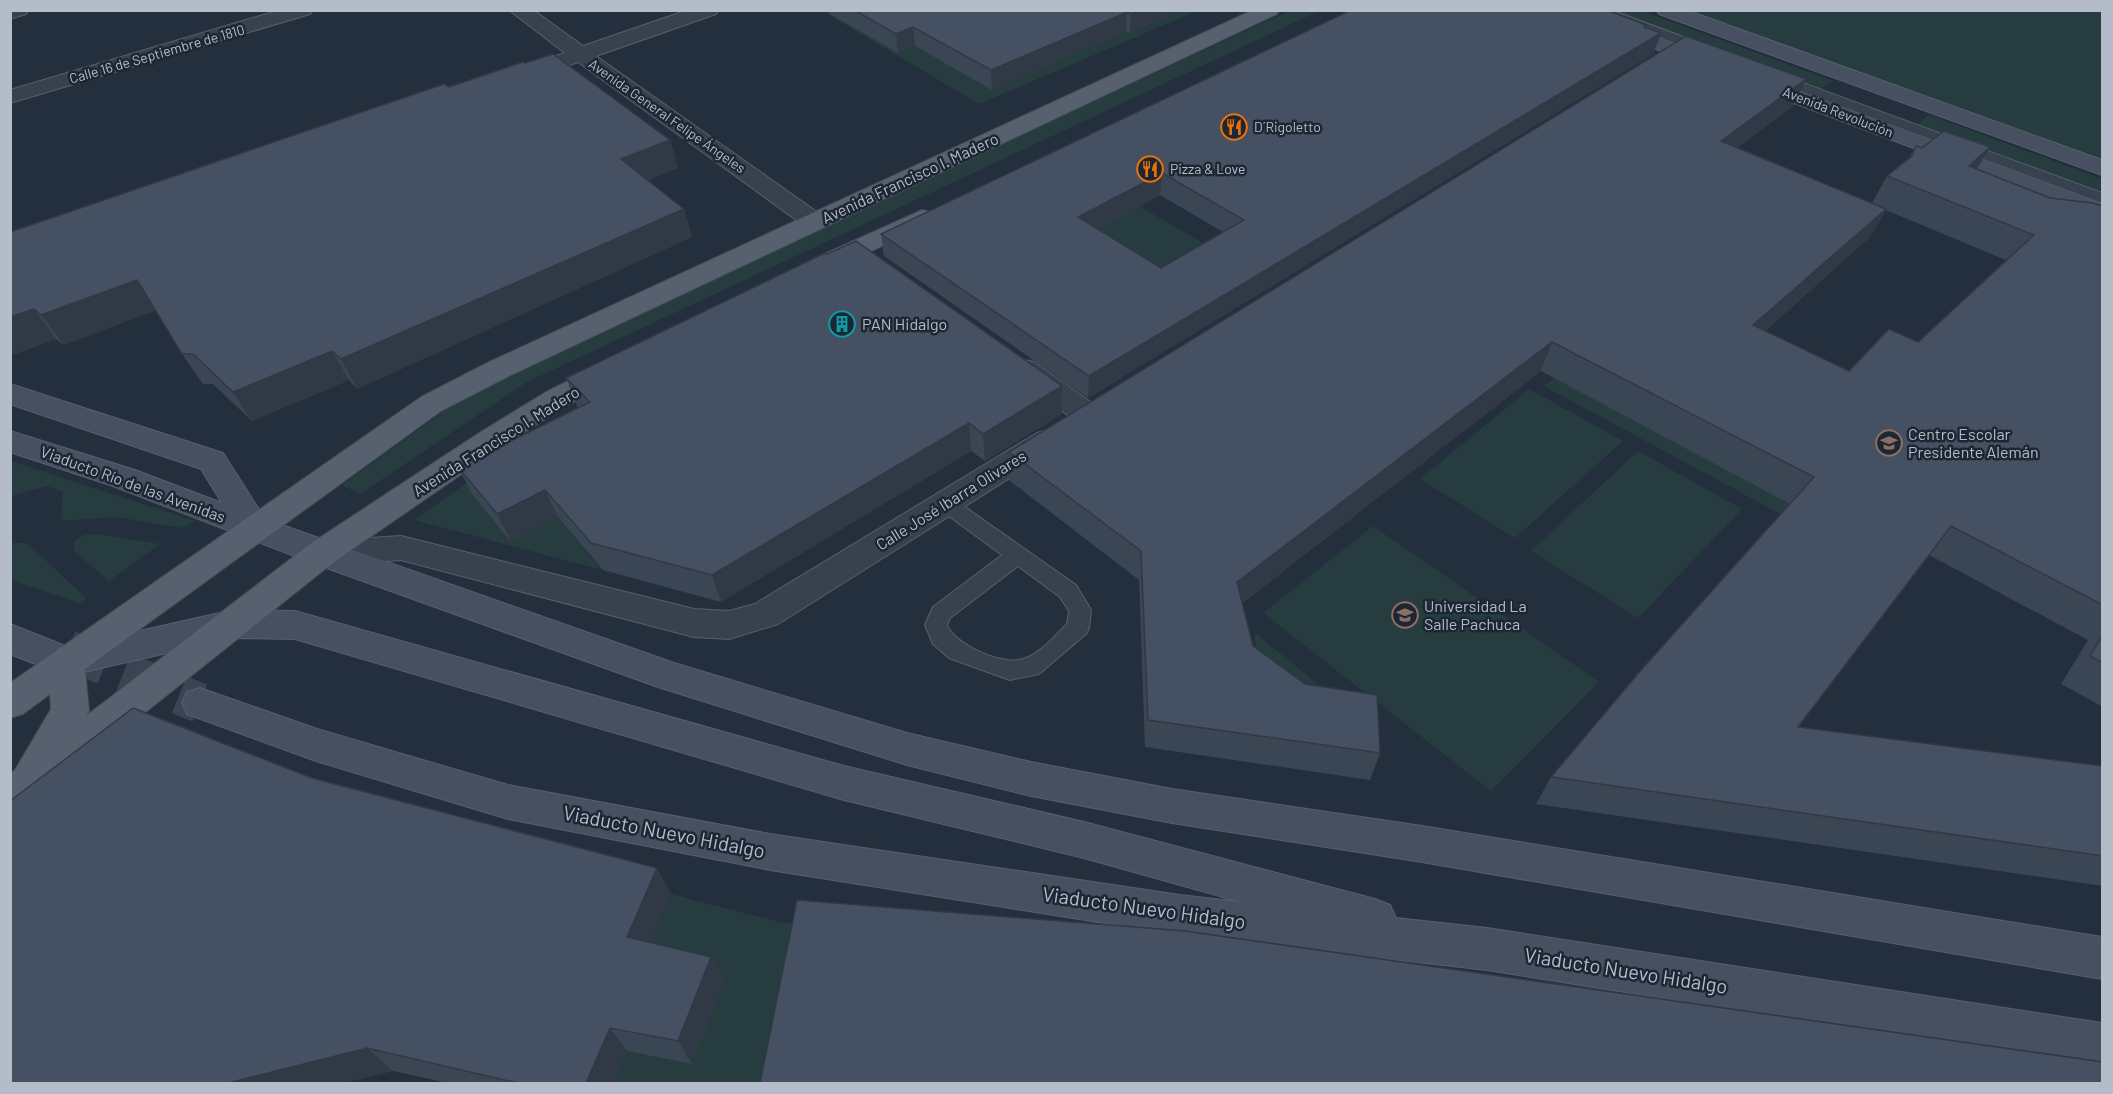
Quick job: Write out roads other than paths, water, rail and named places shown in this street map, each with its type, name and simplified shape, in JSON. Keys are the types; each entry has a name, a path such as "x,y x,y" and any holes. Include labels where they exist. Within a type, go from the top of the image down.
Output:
{"main road":[{"name":"Avenida Francisco I. Madero","path":"10,703 431,404 500,369 1270,10"},
{"name":"Avenida Revolución","path":"1574,10 2103,212"},
{"path":"1666,10 2103,168"},
{"path":"801,276 948,204"},
{"name":"Avenida Francisco I. Madero","path":"18,791 322,553 547,405 631,362"},
{"name":"Viaducto Río de las Avenidas","path":"10,394 212,461 254,528"},
{"name":"Viaducto Río de las Avenidas","path":"10,441 124,478 322,553"},
{"path":"322,553 671,677 907,749 1031,779 1172,806 1422,844 2103,958"},
{"path":"10,638 66,662 233,624 295,625 844,783 1084,840 1487,949"},
{"path":"18,791 70,711 66,662"},
{"name":"Viaducto Nuevo Hidalgo","path":"200,703 316,745 508,802 759,850 1180,915 1487,949 2103,1046"}],"street":[{"path":"10,13 19,10"},
{"name":"Calle 16 de Septiembre de 1810","path":"10,97 303,10"},
{"name":"Avenida General Felipe Ángeles","path":"519,10 815,222"},
{"path":"502,81 709,10"},
{"path":"1646,69 1677,50"},
{"path":"854,249 883,270"},
{"name":"Calle José Ibarra Olivares","path":"322,553 401,548 694,623 729,625 766,614 1099,408 1000,352"}],"lane":[{"path":"1598,10 1722,56"},
{"path":"1755,69 2103,198"},
{"path":"945,503 1068,591 1080,610 1078,628 1053,651 1031,667 1010,671 994,668 957,652 941,638 936,625 941,613 1017,555"}],"tunnel":[{"path":"68,650 200,703"}],"place":[{"name":"D´Rigoletto","path":"1234,127"},
{"name":"Pizza & Love","path":"1150,169"},
{"name":"PAN Hidalgo","path":"842,324"},
{"name":"Centro Escolar Presidente Alemán","path":"1889,443"},
{"name":"Universidad La Salle Pachuca","path":"1405,615"}]}
